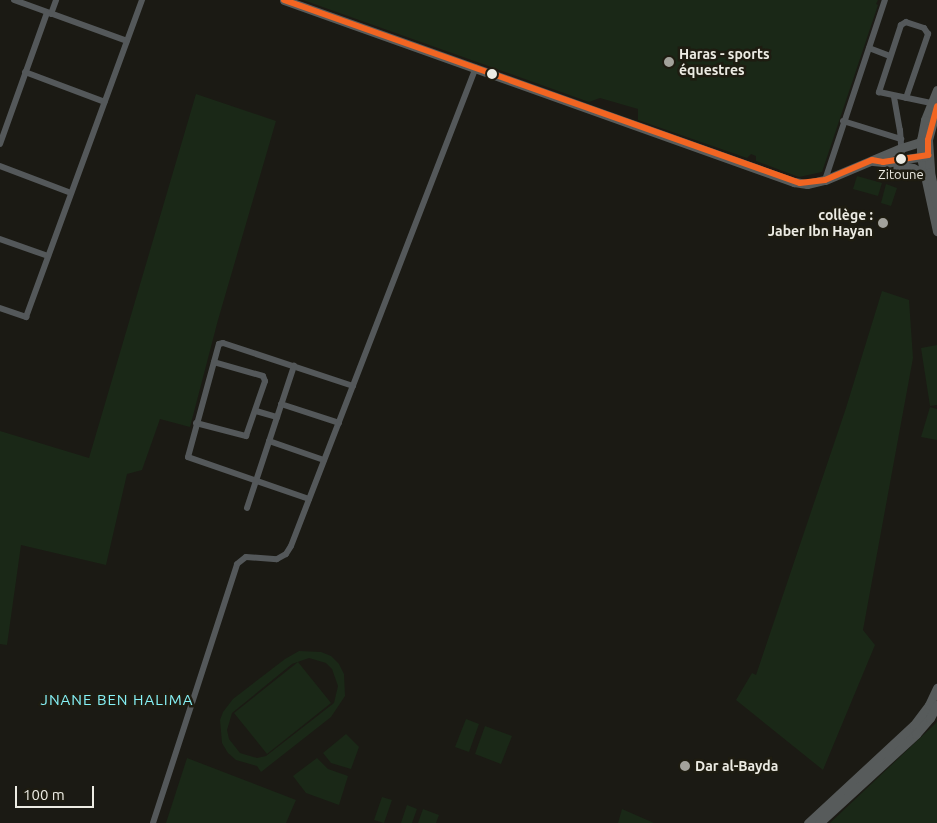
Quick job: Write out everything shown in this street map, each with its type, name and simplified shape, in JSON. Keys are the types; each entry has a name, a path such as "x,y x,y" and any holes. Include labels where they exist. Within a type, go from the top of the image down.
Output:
{"main road":[{"path":"284,0 794,182 807,184 825,180 872,160 901,143 924,140"},
{"path":"937,90 935,104 924,140 923,174 937,231"},
{"path":"872,160 902,163 924,156"},
{"path":"924,156 937,204"},
{"path":"902,163 923,174"},
{"path":"819,823 892,751 920,717 937,688"},
{"path":"808,823 926,724 937,705"}],"street":[{"path":"14,0 127,41"},
{"path":"0,144 25,72 56,0"},
{"path":"0,308 26,317 142,0"},
{"path":"825,180 886,0"},
{"path":"906,98 927,30 902,23 878,92 894,97 935,104"},
{"path":"869,48 890,56"},
{"path":"153,823 237,564 246,557 274,560 286,554 339,423 476,68"},
{"path":"25,72 105,102"},
{"path":"894,97 902,163"},
{"path":"844,121 901,143"},
{"path":"0,166 71,193"},
{"path":"0,239 48,256"},
{"path":"309,499 189,459 187,453 219,344 222,343 353,386"},
{"path":"196,423 244,437 250,432 265,381 263,376 214,362"},
{"path":"247,508 294,366"},
{"path":"282,404 339,423"},
{"path":"256,410 277,417"},
{"path":"269,441 324,460"}],"green space":[{"name":"Haras - sports équestres","path":"303,0 878,0 876,4 878,5 822,172 799,177 756,161 756,156 751,154 747,158 638,120 638,109 600,98 589,102"},
{"path":"196,94 276,121 218,320 190,427 160,419 142,470 127,474 106,565 21,545 7,645 0,644 0,431 89,458"},
{"path":"857,176 882,183 878,196 853,189"},
{"path":"886,184 897,188 891,206 881,203"},
{"path":"882,291 909,300 913,358 863,630 875,645 823,770 736,700 752,673 756,675 846,408"},
{"path":"937,345 937,405 930,406 921,348"},
{"path":"930,407 937,409 937,440 921,437"},
{"path":"299,651 321,652 331,656 339,664 344,674 345,696 331,717 261,772 257,766 236,760 228,753 222,743 220,720 223,712 233,699 285,659","holes":["309,658 326,663 332,669 338,686 334,703 266,756 257,758 240,753 229,739 227,730 232,713 292,664"]},
{"path":"298,662 331,703 267,754 234,713"},
{"path":"466,719 479,724 469,752 455,747"},
{"path":"937,721 937,823 830,823 936,723"},
{"path":"485,726 512,736 501,764 475,754"},
{"path":"346,734 359,747 351,769 331,763 323,753"},
{"path":"187,758 296,800 286,823 166,823"},
{"path":"317,758 328,769 348,776 339,805 306,793 293,776"},
{"path":"382,797 392,800 384,823 374,820"},
{"path":"407,805 417,809 412,823 401,823"},
{"path":"423,809 439,815 436,823 418,823"},
{"path":"622,809 654,823 618,823"}],"transit line":[{"path":"284,0 800,183 825,180 872,160 883,162 928,155 928,140 937,106"}],"place":[{"name":"Haras - sports équestres","path":"669,62"},
{"name":"Zitoune","path":"901,159"},
{"name":"collège : Jaber Ibn Hayan","path":"883,223"},
{"name":"Dar al-Bayda","path":"685,766"}],"district":[{"name":"JNANE BEN HALIMA","path":"117,700"}]}
